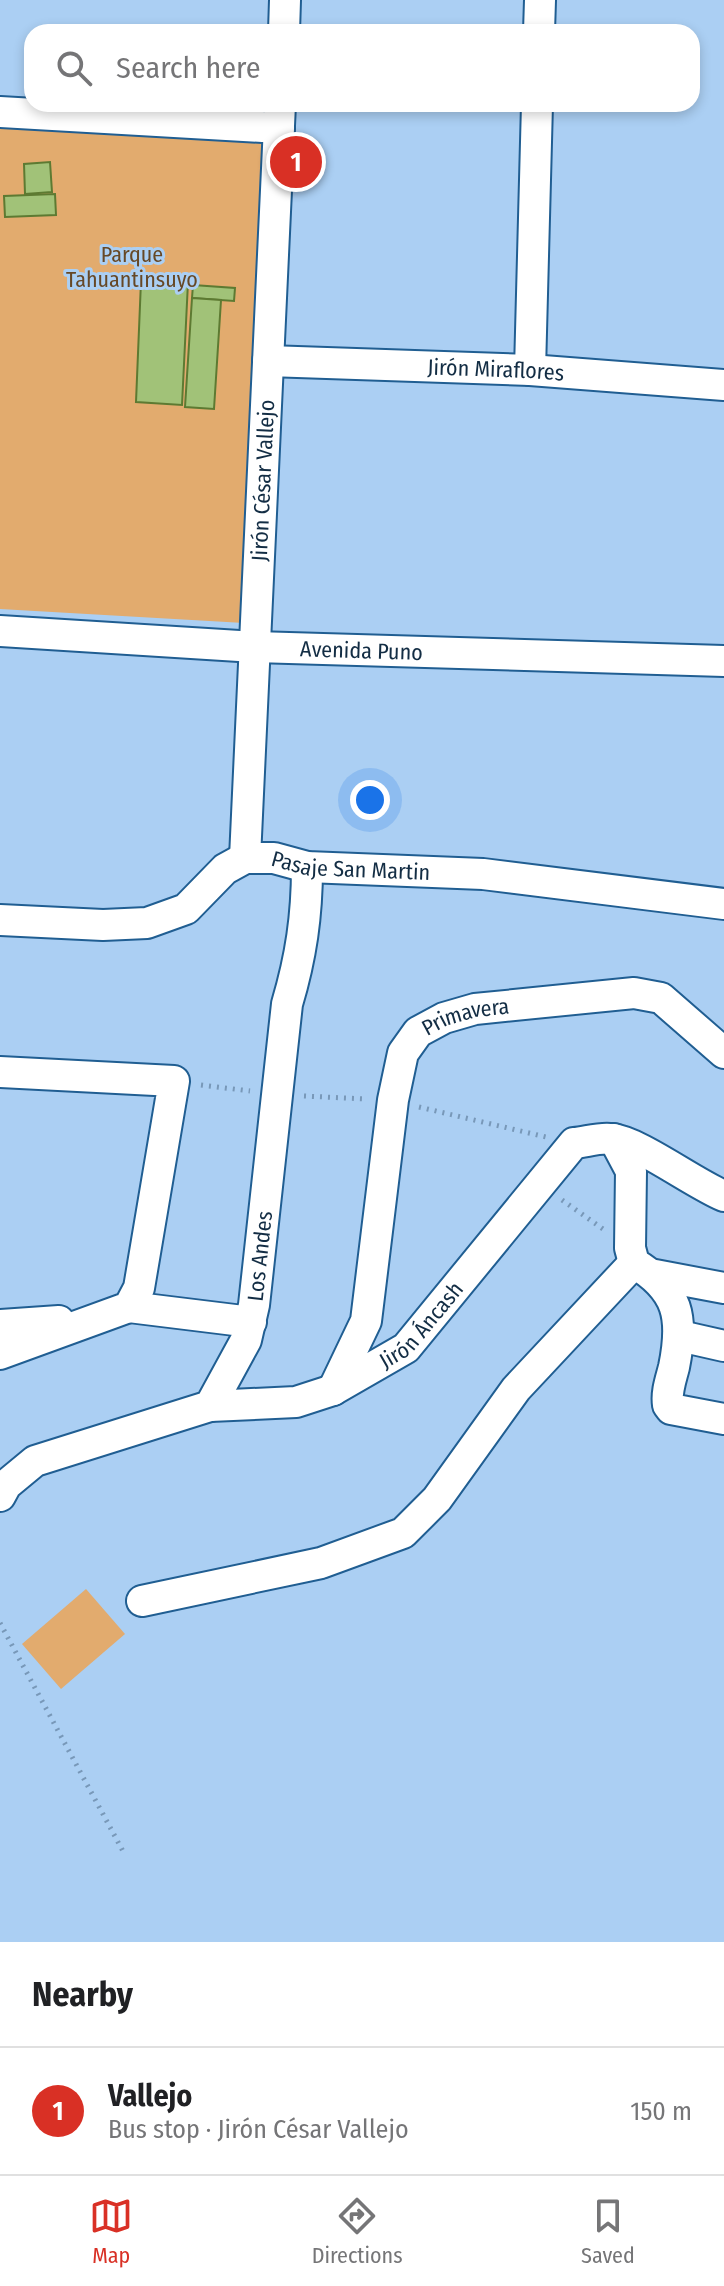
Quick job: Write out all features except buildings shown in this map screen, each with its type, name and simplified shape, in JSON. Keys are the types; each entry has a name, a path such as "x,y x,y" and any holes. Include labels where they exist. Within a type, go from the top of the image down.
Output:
{"street":[{"path":"284,24 285,0"},
{"path":"539,24 540,0"},
{"path":"0,112 280,116"},
{"path":"530,370 537,112"},
{"name":"Jirón César Vallejo","path":"245,858 280,116"},
{"name":"Jirón Miraflores","path":"268,361 530,370 724,385"},
{"name":"Avenida Puno","path":"0,631 255,647 724,661"},
{"name":"Pasaje San Martin","path":"0,920 103,925 147,923 186,909 225,869 245,858 274,858 307,867 483,874 724,904"},
{"name":"Los Andes","path":"210,1406 246,1340 251,1322 287,1004 302,955 307,912 307,867"},
{"name":"Primavera","path":"333,1390 366,1321 393,1100 403,1053 418,1032 444,1018 475,1009 634,993 661,998 724,1053"},
{"path":"0,1072 174,1081 139,1288 129,1307"},
{"path":"614,1139 635,1146 699,1186 724,1196"},
{"path":"614,1139 631,1171 640,1262 674,1299 680,1336 668,1405 671,1409 724,1419"},
{"name":"Jirón Áncash","path":"210,1406 296,1402 333,1390 406,1348 504,1233 574,1143 614,1139"},
{"path":"640,1262 724,1288"},
{"path":"142,1601 321,1563 403,1533 437,1499 516,1389 640,1262"},
{"path":"0,1354 129,1307 251,1322"},
{"path":"0,1325 101,1319"},
{"path":"680,1336 724,1346"},
{"path":"0,1496 6,1485 35,1461 210,1406"}],"path":[{"path":"539,1185 640,1262"},
{"path":"0,1623 125,1855"}],"green space":[{"name":"Parque Tahuantinsuyo","path":"0,122 271,138 244,623 0,609"},
{"path":"86,1589 125,1634 61,1689 22,1644"}],"place":[{"name":"Vallejo","path":"296,162"}]}
